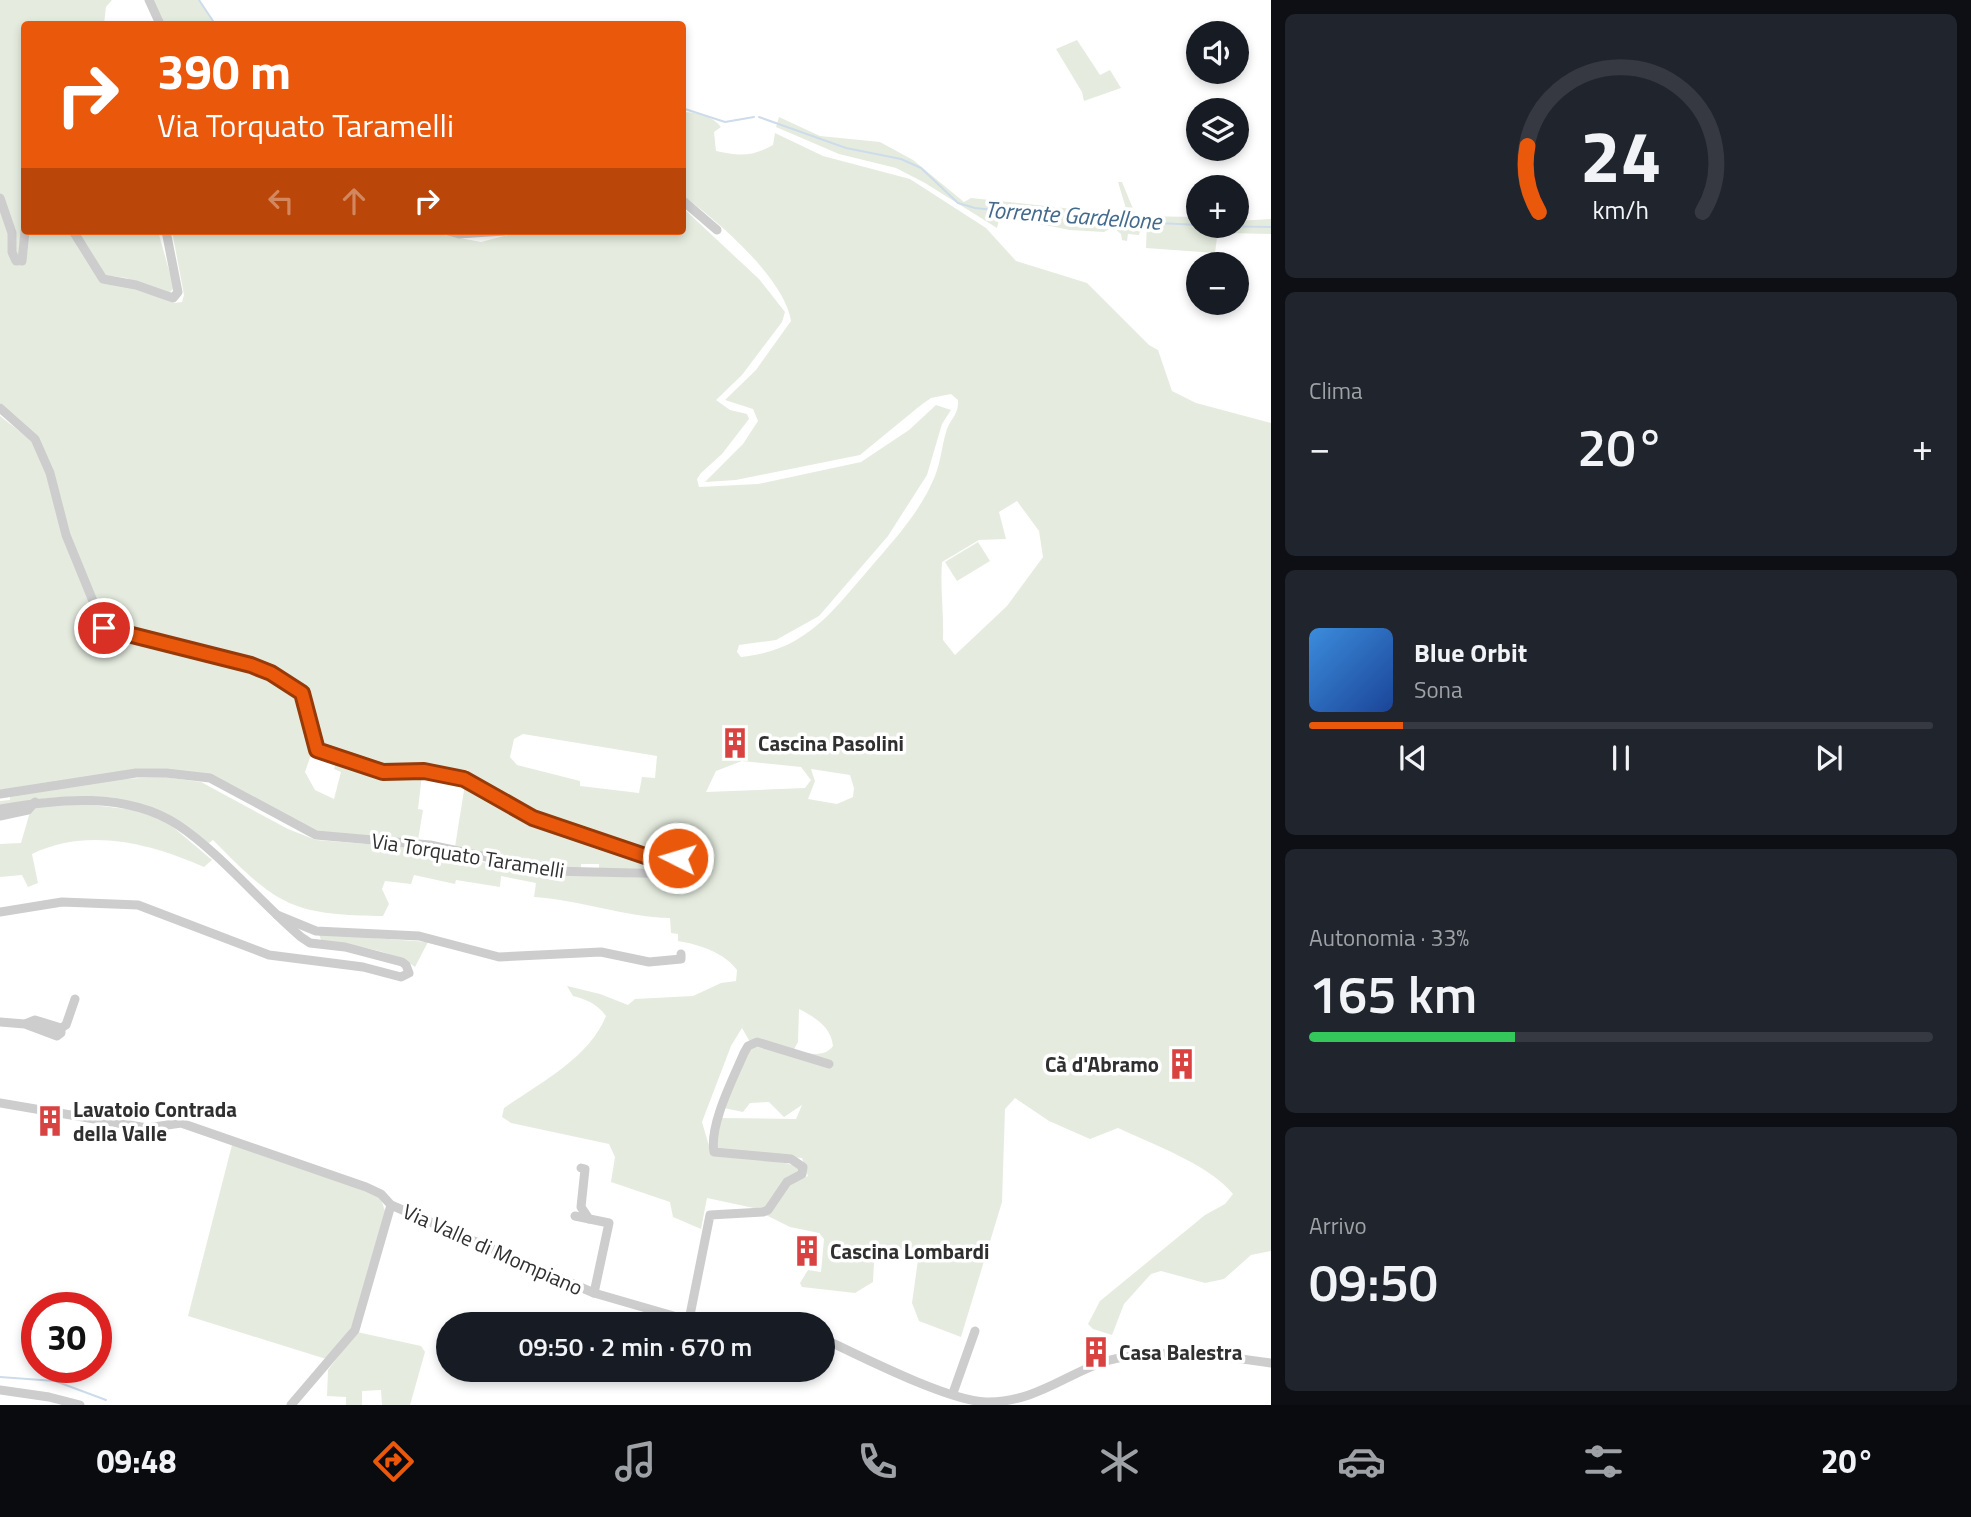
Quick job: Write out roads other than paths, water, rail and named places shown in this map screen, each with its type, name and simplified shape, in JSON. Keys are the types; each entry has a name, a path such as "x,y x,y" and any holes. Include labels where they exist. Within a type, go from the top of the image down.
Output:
{"street":[{"path":"149,0 159,21"},
{"path":"0,198 12,233 12,253 16,261 22,261 25,235"},
{"path":"686,203 717,230"},
{"path":"76,235 103,279 136,285 173,298 178,292 167,235"},
{"name":"Via Torquato Taramelli","path":"0,408 35,439 50,473 66,535 104,628 237,661 271,673 302,693 315,749 383,772 424,771 464,779 533,818 645,856 678,858 682,868 675,874 552,871 430,845 316,835 210,778 166,772 0,794"},
{"path":"0,808 71,799 118,804 161,817 186,831 310,943 345,947 402,962 408,973 401,977 362,967 270,955 138,905 62,902 0,912"},
{"path":"0,816 28,810 35,802"},
{"path":"277,915 316,931 419,936 499,957 601,952 649,962 673,962 681,959 681,954"},
{"path":"310,943 316,931"},
{"path":"0,1022 24,1024 57,1036 66,1025 75,999"},
{"path":"691,1312 710,1215 768,1210 787,1182 802,1174 803,1167 791,1160 714,1152 712,1141 715,1122 744,1053 748,1046 757,1042 829,1064"},
{"name":"Via Valle di Mompiano","path":"0,1103 147,1128 181,1123 366,1187 381,1194 391,1205 594,1293 661,1312"},
{"path":"585,1169 580,1201 589,1219"},
{"path":"291,1405 355,1330 391,1205"},
{"path":"575,1216 589,1219"},
{"name":"Via Valle di Mompiano","path":"589,1219 609,1223 594,1293"},
{"path":"953,1393 975,1331"},
{"path":"835,1344 885,1367 985,1404 1056,1386 1101,1363 1121,1358 1195,1355 1271,1363"},
{"path":"0,1390 80,1405"}],"waterway":[{"name":"Torrente Gardellone","path":"199,0 213,21"},
{"name":"Torrente Gardellone","path":"686,109 725,122 754,117"},
{"name":"Torrente Gardellone","path":"759,117 846,148 901,159 921,168 958,203 975,208 1097,220 1186,224"},
{"name":"Torrente Gardellone","path":"1249,227 1271,227"},
{"path":"0,1377 55,1381 106,1400"}],"place":[{"name":"Cascina Pasolini","path":"735,743"},
{"name":"Cà d'Abramo","path":"1182,1064"},
{"name":"Lavatoio Contrada della Valle","path":"50,1121"},
{"name":"Cascina Lombardi","path":"807,1251"},
{"name":"Casa Balestra","path":"1096,1352"}]}
